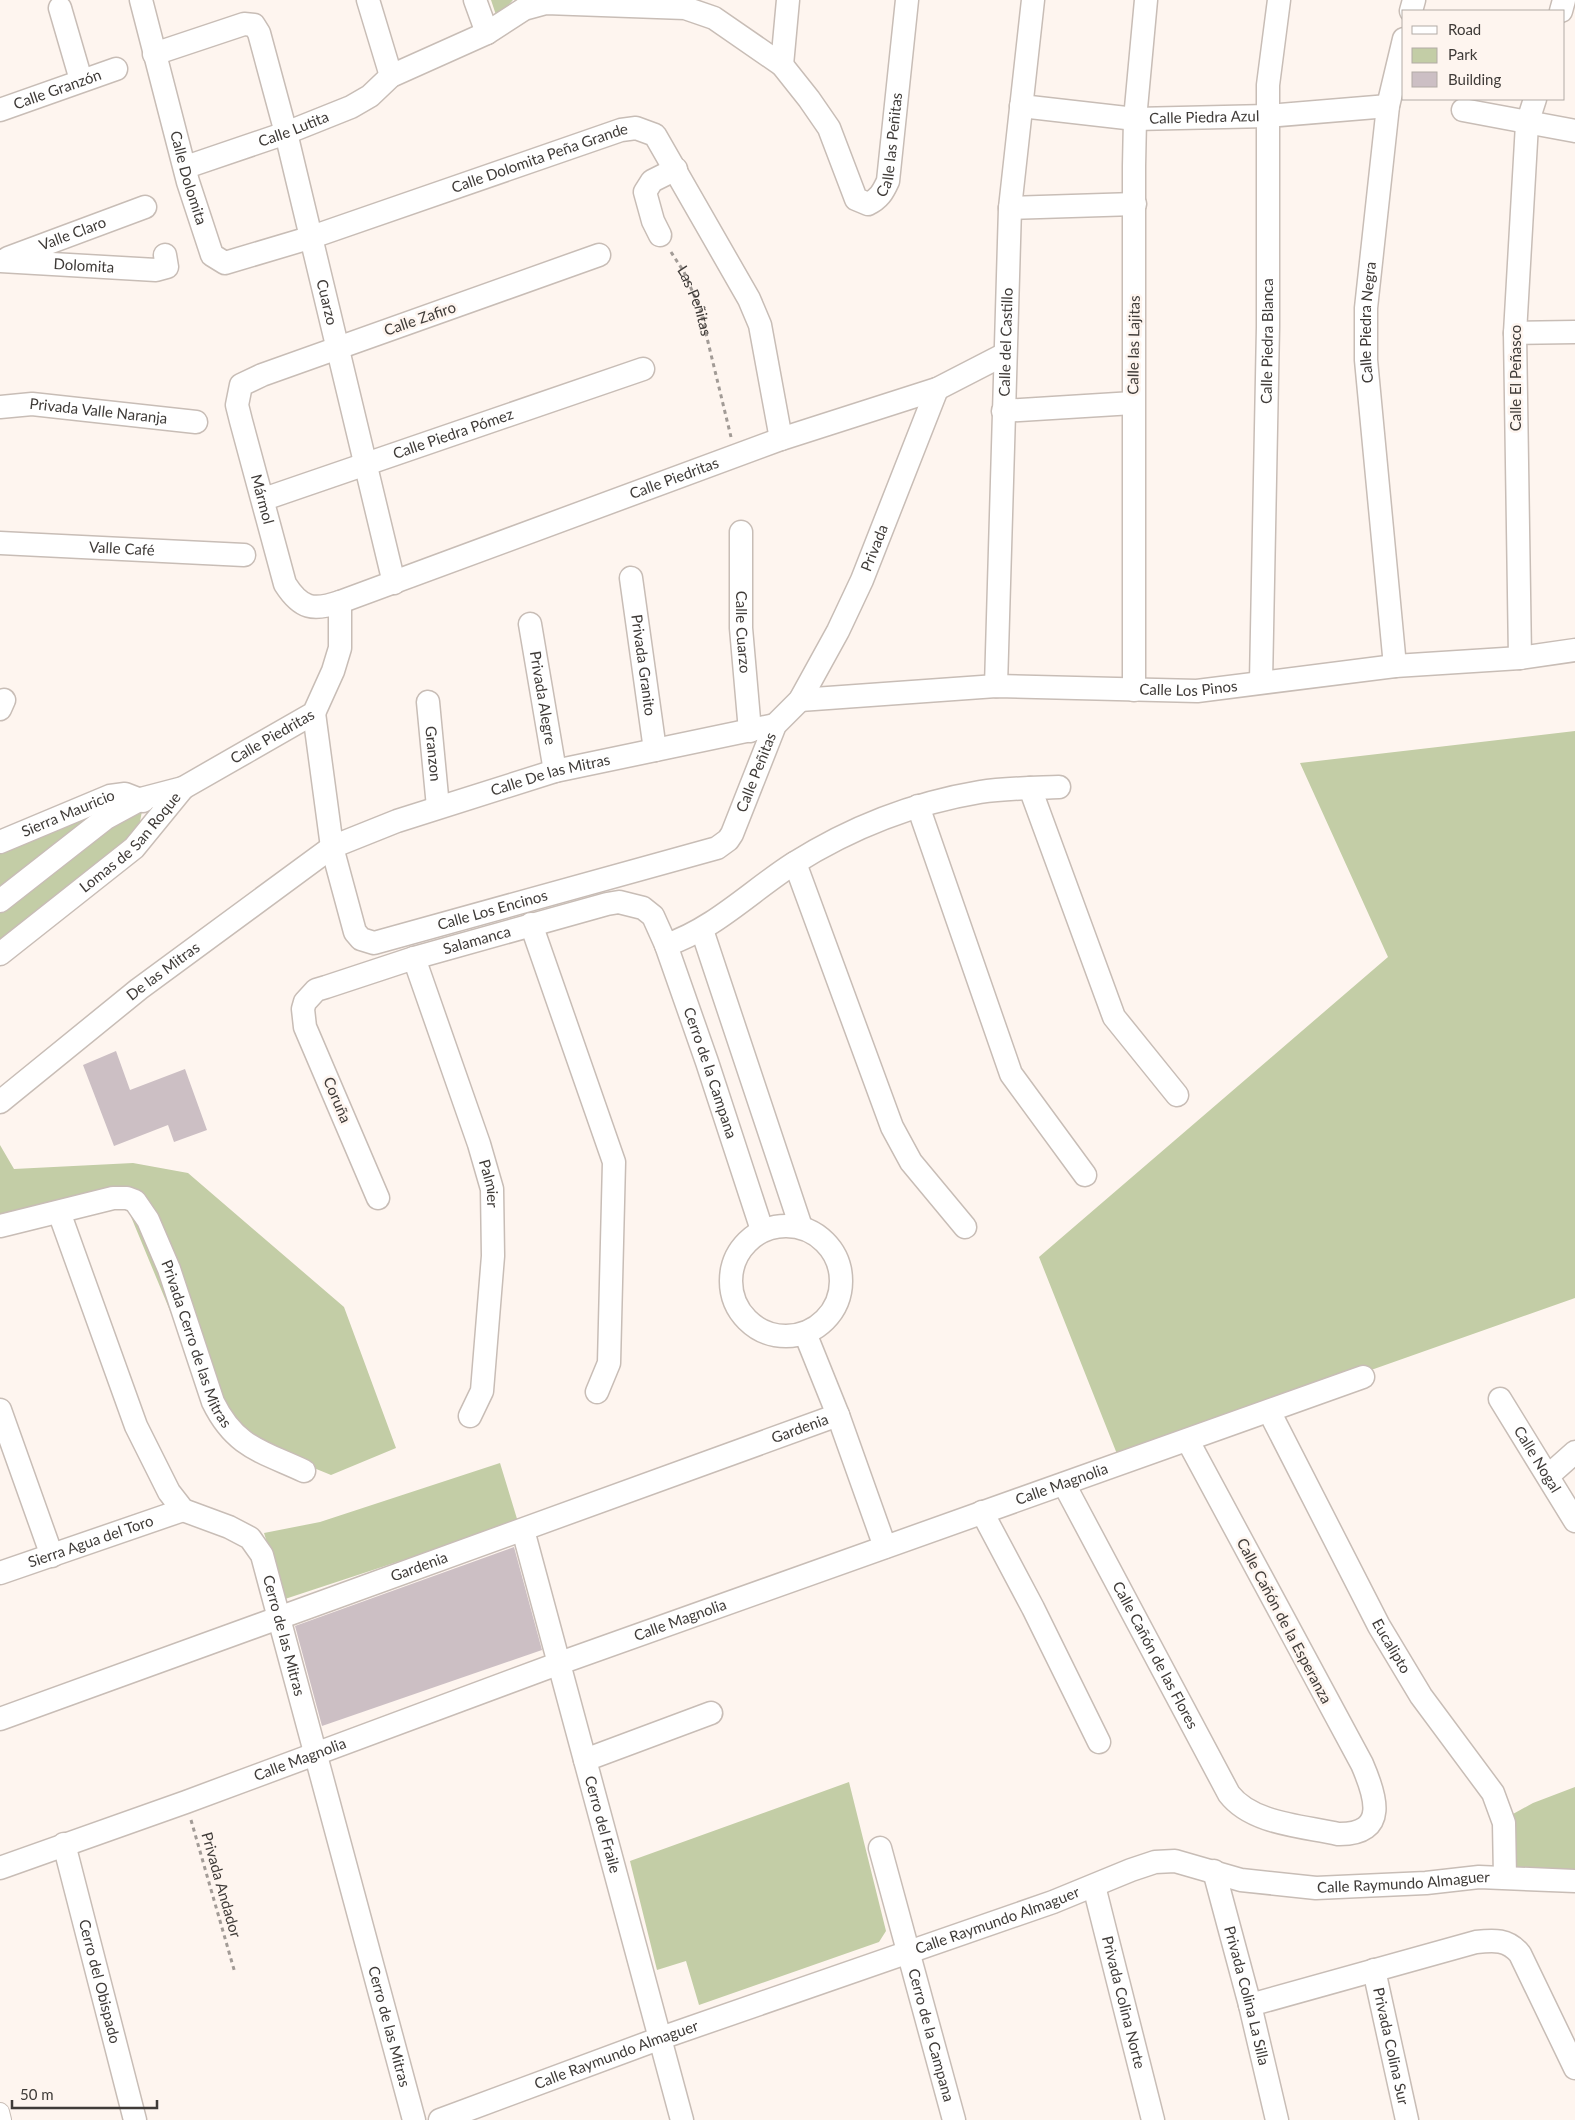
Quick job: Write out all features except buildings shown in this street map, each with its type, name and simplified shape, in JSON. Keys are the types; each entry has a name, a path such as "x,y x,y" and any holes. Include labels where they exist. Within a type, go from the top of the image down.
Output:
{"street":[{"name":"Calle Dolomita","path":"141,0 154,54 209,248 218,260 225,263 309,238"},
{"path":"368,0 391,76"},
{"path":"475,0 487,33"},
{"path":"782,65 788,0"},
{"name":"Calle las Peñitas","path":"782,65 829,128 856,198 861,203 868,204 876,201 888,181 907,0"},
{"name":"Calle del Castillo","path":"996,686 1010,208 1033,0"},
{"name":"Calle las Lajitas","path":"1134,690 1133,403 1136,204 1135,119 1146,0"},
{"name":"Calle Piedra Blanca","path":"1261,682 1268,327 1268,85 1279,0"},
{"name":"Calle Lutita","path":"186,167 286,133 351,107 370,96 391,76 487,33 524,8 546,3 685,8 714,18 782,65"},
{"path":"60,8 82,80"},
{"name":"Cuarzo","path":"154,54 244,24 254,25 259,33 286,133 309,238 394,583"},
{"name":"Calle Piedra Negra","path":"1395,666 1366,360 1366,308 1388,106 1402,48"},
{"name":"Calle Granzón","path":"0,110 116,68"},
{"name":"Calle El Peñasco","path":"1520,658 1515,333 1527,124 1535,100"},
{"name":"Calle Piedra Azul","path":"1021,106 1135,119 1268,116 1388,106"},
{"path":"1462,110 1527,124 1575,131"},
{"name":"Calle Dolomita Peña Grande","path":"309,238 621,130 636,128 654,135 676,168 749,299 760,325 781,439"},
{"path":"660,235 653,221 644,192 652,181 676,168"},
{"path":"1010,208 1136,204"},
{"name":"Valle Claro","path":"0,261 145,208"},
{"name":"Calle Zafiro","path":"241,385 262,375 336,348 599,256"},
{"name":"Dolomita","path":"0,261 156,270 166,261"},
{"path":"1515,333 1575,332"},
{"name":"Calle Piedritas","path":"305,606 325,607 340,602 781,439 937,389 1005,354"},
{"name":"Calle Piedra Pómez","path":"264,499 643,369"},
{"name":"Mármol","path":"241,385 237,405 264,499 285,584 294,598 305,606"},
{"name":"Privada","path":"800,700 838,631 862,580 937,389"},
{"path":"900,401 921,430"},
{"path":"1003,411 1133,403"},
{"name":"Privada Valle Naranja","path":"0,408 32,404 196,422"},
{"name":"Calle Cuarzo","path":"741,532 742,628 750,731"},
{"name":"Valle Café","path":"0,543 244,555"},
{"name":"Privada Granito","path":"631,578 655,750"},
{"name":"Calle Piedritas","path":"183,788 314,713 333,671 340,648 340,602"},
{"name":"Privada Alegre","path":"530,624 555,771"},
{"name":"Calle Los Pinos","path":"800,700 996,686 1198,691 1395,666 1520,658 1575,650"},
{"name":"Calle Peñitas","path":"717,848 728,840 732,834 774,725 800,700"},
{"name":"Granzon","path":"428,702 438,807"},
{"name":"Calle Los Encinos","path":"314,713 332,847 355,932 361,939 374,944 717,848"},
{"name":"Calle De las Mitras","path":"332,847 371,830 438,807 555,771 774,725"},
{"path":"666,945 702,930 795,863 853,830 918,806 980,792 1059,787"},
{"name":"Lomas de San Roque","path":"0,901 106,818 141,799 183,788"},
{"name":"Lomas de San Roque","path":"0,954 134,848 183,788"},
{"path":"1030,788 1114,1017 1123,1031 1177,1095"},
{"name":"Sierra Mauricio","path":"0,842 110,796 125,794 141,799 162,816"},
{"path":"918,806 1011,1074 1085,1176"},
{"name":"De las Mitras","path":"0,1102 138,989 332,847"},
{"path":"795,863 892,1127 911,1162 965,1227"},
{"name":"Salamanca","path":"305,1002 310,995 326,987 414,958 531,924 619,902 643,908 653,916"},
{"name":"Cerro de la Campana","path":"653,916 666,945 707,1062 762,1230"},
{"path":"531,924 614,1162 609,1363 597,1392"},
{"path":"702,930 801,1228"},
{"name":"Palmier","path":"414,958 480,1144 492,1189 493,1256 482,1391 470,1416"},
{"name":"Coruña","path":"305,1002 303,1009 305,1027 378,1198"},
{"name":"Privada Cerro de las Mitras","path":"59,1212 113,1198 127,1198 135,1201 148,1220 169,1269 213,1402 225,1424 240,1441 304,1471"},
{"path":"0,1226 59,1212 136,1426 160,1475 183,1510"},
{"path":"781,1225 801,1228 819,1237 833,1252 840,1271 840,1291 833,1310 819,1325 805,1332 781,1336 761,1330 745,1318 734,1300 730,1280 734,1260 745,1242 762,1230 781,1225"},
{"path":"805,1332 838,1415 885,1547"},
{"name":"Calle Magnolia","path":"0,1868 186,1802 313,1753 560,1663 982,1512 1188,1441 1363,1377"},
{"name":"Calle Nogal","path":"1500,1399 1575,1521"},
{"path":"0,1410 52,1556"},
{"name":"Eucalipto","path":"1269,1412 1379,1626 1422,1696 1493,1793 1504,1823 1505,1877"},
{"name":"Gardenia","path":"0,1720 838,1415"},
{"name":"Calle Cañón de la Esperanza","path":"1188,1441 1362,1764 1376,1803"},
{"path":"1548,1476 1575,1452"},
{"name":"Calle Cañón de las Flores","path":"1064,1484 1229,1794 1237,1804 1257,1816 1350,1835 1370,1822 1375,1814 1376,1803"},
{"name":"Sierra Agua del Toro","path":"0,1573 183,1510"},
{"name":"Cerro de las Mitras","path":"183,1510 239,1532 255,1544 262,1555 313,1753 414,2120"},
{"path":"982,1512 1033,1608 1099,1742"},
{"name":"Cerro del Fraile","path":"523,1530 560,1663 621,1900 661,2038 682,2120"},
{"path":"585,1760 710,1713"},
{"name":"Cerro del Obispado","path":"64,1844 135,2120"},
{"name":"Cerro de la Campana","path":"880,1848 954,2120"},
{"name":"Calle Raymundo Almaguer","path":"440,2120 661,2038 907,1951 1053,1902 1155,1862 1175,1861 1259,1883 1316,1888 1505,1877 1575,1881"},
{"name":"Privada Colina La Silla","path":"1214,1871 1250,2005 1277,2120"},
{"name":"Privada Colina Norte","path":"1094,1886 1153,2120"},
{"path":"1250,2005 1476,1942 1494,1940 1508,1943 1520,1954 1575,2068"},
{"name":"Privada Colina Sur","path":"1374,1970 1407,2120"},
{"path":"0,2112 2,2120"}],"path":[{"name":"Las Peñitas","path":"660,235 684,272 700,309 736,457"},
{"name":"Privada Andador","path":"186,1802 235,1973"}],"green space":[{"path":"491,0 513,0 497,18"},
{"path":"1575,731 1575,1298 1119,1459 1039,1257 1388,957 1300,763"},
{"path":"123,801 0,896 0,849"},
{"path":"120,811 142,811 139,827 131,837 0,943 0,905"},
{"path":"0,1145 14,1169 133,1163 188,1173 344,1307 396,1448 331,1475 219,1429 122,1195 0,1220"},
{"path":"500,1463 518,1522 285,1599 264,1533 320,1522"},
{"path":"849,1782 886,1931 879,1942 699,2005 686,1961 657,1970 630,1861"},
{"path":"1575,1787 1575,1872 1510,1869 1504,1819 1533,1803"}]}
